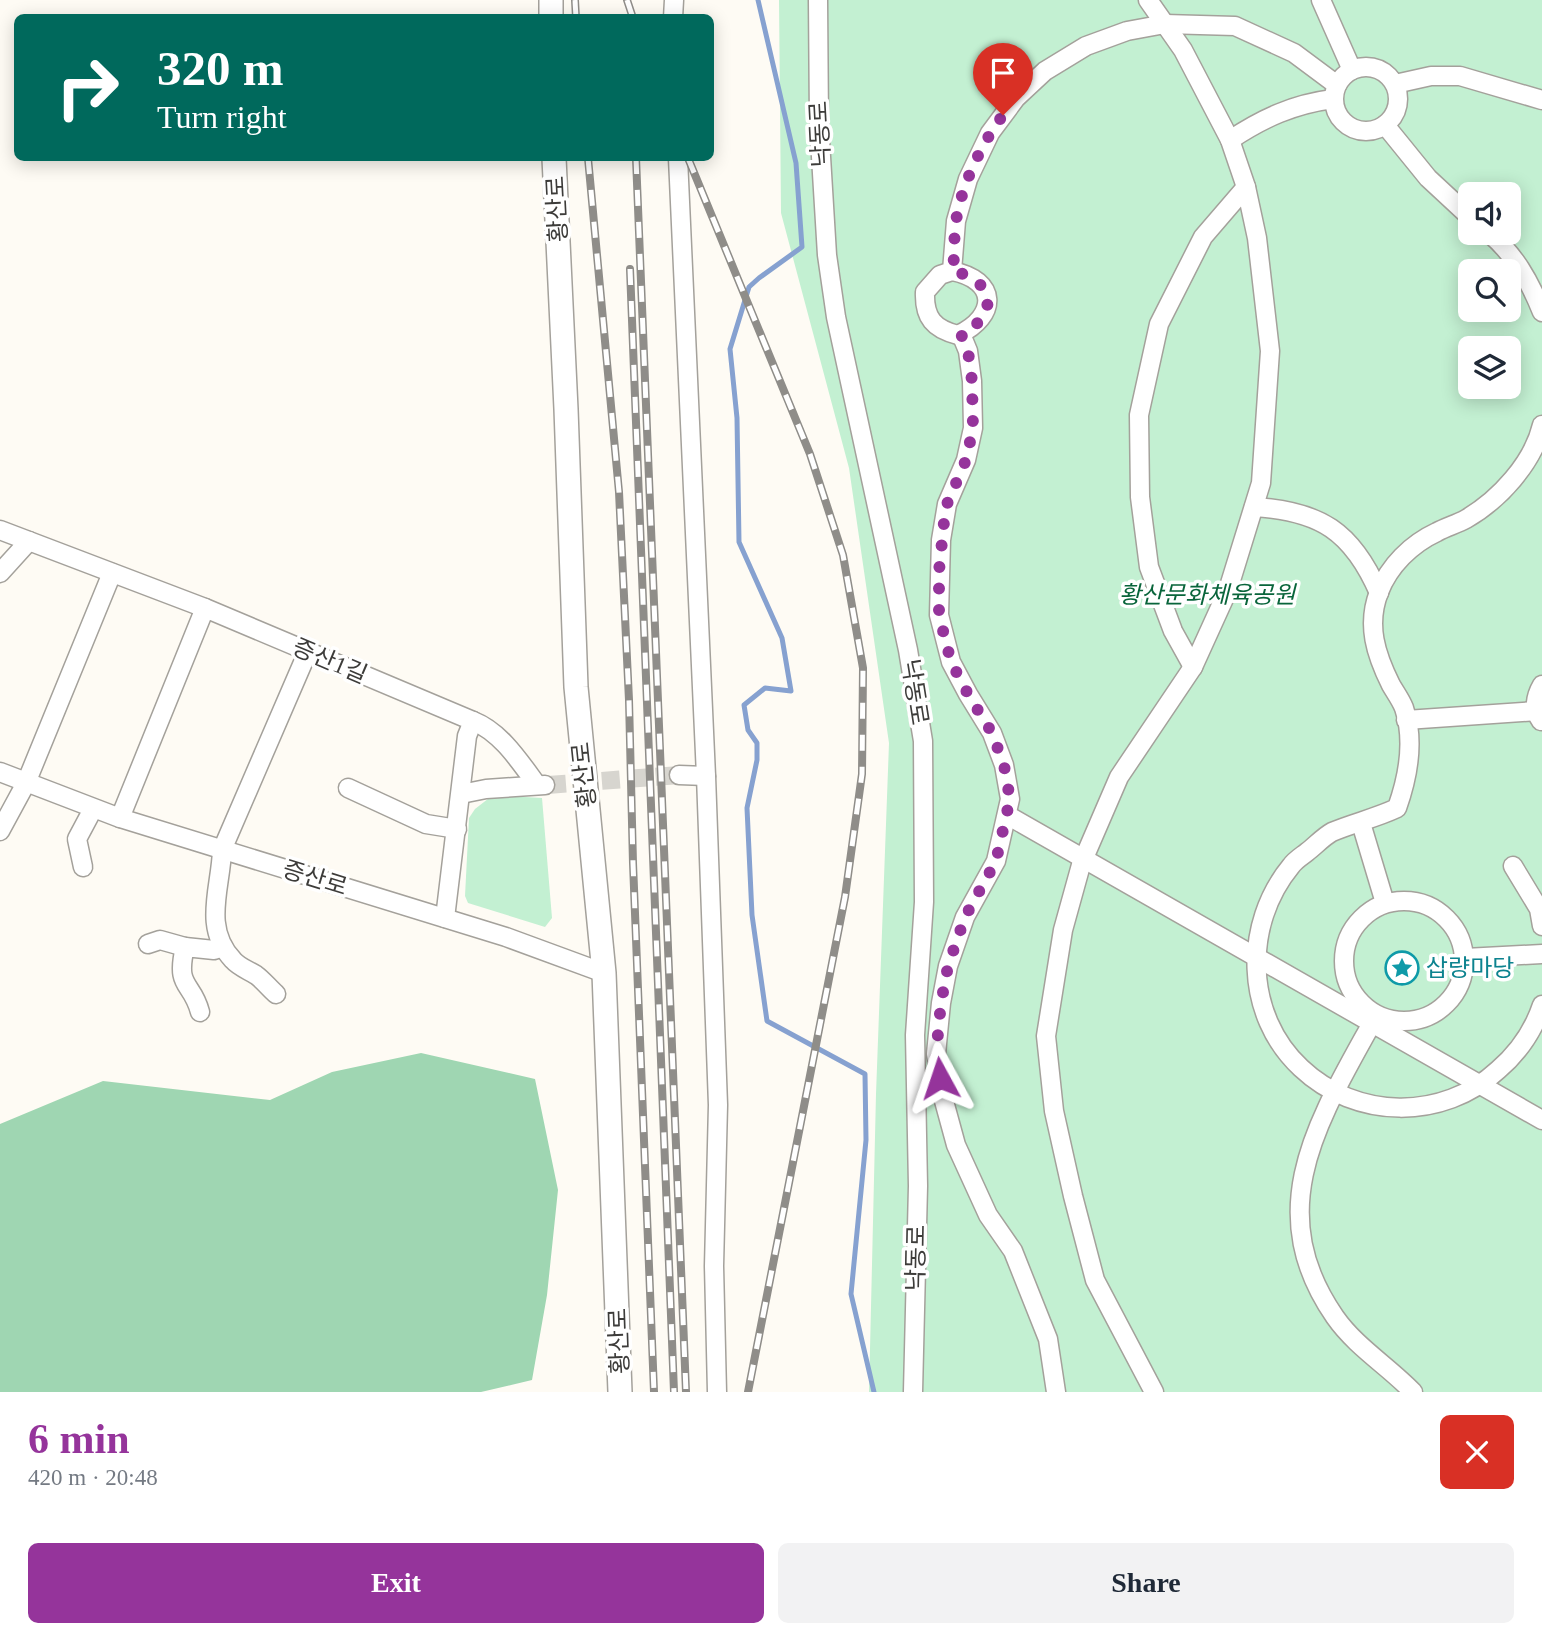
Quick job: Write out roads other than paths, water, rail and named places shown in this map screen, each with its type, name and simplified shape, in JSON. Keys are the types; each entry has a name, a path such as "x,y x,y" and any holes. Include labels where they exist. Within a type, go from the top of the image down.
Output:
{"main road":[{"name":"황산로","path":"554,161 566,395 576,687 604,973 620,1392"}],"street":[{"name":"낙동로","path":"818,0 816,20 819,124 829,268 836,317 908,650 923,741 924,902 915,1035 918,1186 912,1392"},
{"path":"1148,0 1202,84 1230,140 1258,239 1270,351 1261,483 1228,590 1193,667 1119,777 1083,859 1063,930 1046,1036 1054,1111 1096,1280 1154,1392"},
{"path":"1321,0 1352,70"},
{"path":"952,271 956,221 968,179 990,133 1016,98 1045,71 1086,46 1127,31 1165,24 1235,26 1294,53 1335,92"},
{"path":"1368,66 1379,69 1395,84 1398,106 1394,116 1385,125 1367,132 1347,126 1339,119 1335,92 1339,80 1352,70 1368,66"},
{"path":"1395,84 1431,76 1460,76 1542,100"},
{"path":"1230,140 1281,110 1312,102 1335,92"},
{"path":"1385,125 1428,178 1458,206"},
{"path":"678,161 718,1105 714,1266 717,1392"},
{"path":"1193,667 1173,631 1149,568 1140,496 1139,415 1159,324 1203,237 1245,187"},
{"path":"1501,245 1517,261 1532,286 1542,312"},
{"path":"952,271 964,273 978,281 988,295 988,311 978,322 958,335 937,329 927,314 925,302 925,292 934,281 940,275 952,271"},
{"path":"961,334 968,351 972,381 973,428 966,460 947,504 939,571 939,615 951,662 992,733 1004,765 1010,799 996,861 965,917 948,966 936,1054 944,1101 956,1145 988,1215 1013,1251 1048,1339 1056,1392"},
{"path":"1542,425 1539,439 1506,486 1486,506 1412,546 1393,568 1379,593 1373,614 1373,636 1378,659 1404,708 1409,736 1406,783 1397,808 1330,833 1292,864 1265,907 1255,956 1259,997 1275,1035 1300,1068 1334,1092 1370,1106 1409,1109 1447,1102 1482,1085 1518,1052 1542,1005"},
{"path":"1254,507 1281,509 1304,515 1345,537 1358,552 1379,593"},
{"name":"증산1길","path":"0,530 205,608 487,727 542,785 486,789 461,794"},
{"path":"0,573 29,541"},
{"path":"0,831 26,783 112,573"},
{"path":"120,818 205,608"},
{"path":"276,994 254,974 234,961 223,947 216,931 214,914 222,849 308,652"},
{"path":"1406,720 1539,717 1536,697 1542,685"},
{"path":"445,918 467,736 473,721"},
{"name":"증산로","path":"0,772 120,818 506,937 604,973"},
{"path":"679,775 706,776"},
{"path":"348,788 426,824 457,829"},
{"path":"83,867 77,839 93,808"},
{"path":"1007,816 1542,1120"},
{"path":"1361,822 1385,903"},
{"path":"1513,866 1539,909 1542,926"},
{"path":"1411,900 1431,906 1447,919 1459,936 1465,958 1462,976 1454,995 1440,1009 1422,1019 1401,1021 1382,1017 1365,1008 1348,984 1343,956 1348,937 1358,920 1373,908 1385,903 1411,900"},
{"path":"148,944 160,940 185,947 214,950 223,947"},
{"path":"185,947 181,970 183,981 200,1012"},
{"path":"1465,958 1542,954"},
{"path":"1372,1023 1320,1119 1301,1178 1300,1204 1305,1252 1318,1286 1335,1317 1359,1345 1413,1392"}],"waterway":[{"path":"758,0 796,163 802,247 749,287 730,349 737,418 739,542 782,638 791,691 765,688 744,705 748,730 757,743 757,760 747,808 752,915 767,1021 865,1074 866,1140 851,1294 874,1392"}],"tunnel":[{"path":"548,785 679,775"}],"railway":[{"path":"575,0 576,14"},
{"path":"627,0 632,14"},
{"path":"588,161 619,492 654,1392"},
{"path":"636,161 686,1392"},
{"path":"689,161 810,454 843,555 863,668 862,774 845,897 748,1392"},
{"path":"630,269 674,1392"}],"place":[{"name":"삽량마당","path":"1402,968"}],"park label":[{"name":"황산문화체육공원","path":"1207,595"}]}
